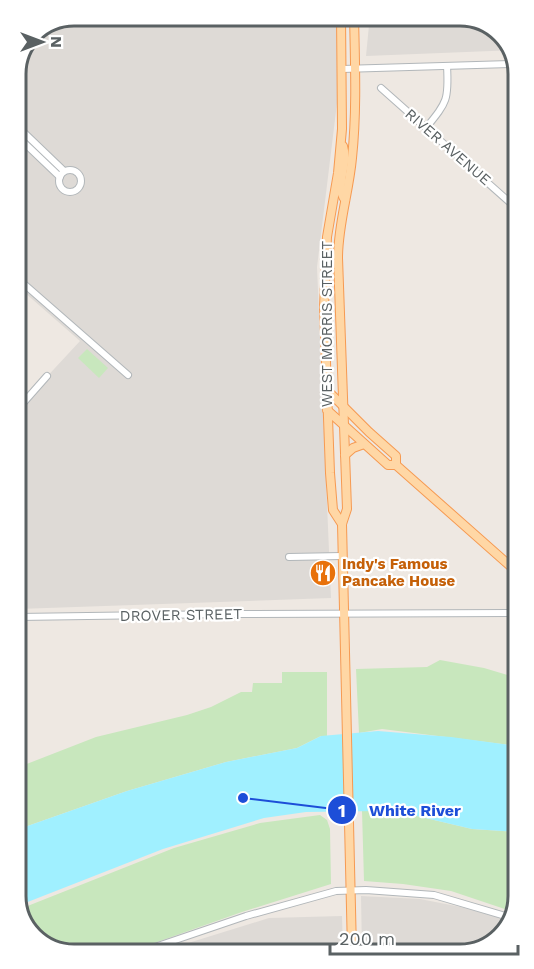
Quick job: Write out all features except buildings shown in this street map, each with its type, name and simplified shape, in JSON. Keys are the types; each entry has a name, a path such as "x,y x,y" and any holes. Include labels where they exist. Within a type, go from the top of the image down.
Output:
{"main road":[{"name":"WEST MORRIS STREET","path":"342,26 341,143 325,256 326,389 333,510 342,524"},
{"name":"WEST MORRIS STREET","path":"352,944 342,556 342,524 347,509 338,279 339,242 351,169 355,123 354,26"},
{"path":"341,143 346,159 341,192 345,200"},
{"path":"331,211 336,222 333,262 338,279"},
{"path":"326,389 396,456 396,465"},
{"path":"327,410 388,465 396,465 508,564"},
{"path":"345,455 353,448 364,444"}],"street":[{"path":"342,69 508,64"},
{"path":"426,128 441,110 447,98 447,66"},
{"name":"RIVER AVENUE","path":"381,88 508,200"},
{"path":"26,136 62,174 26,143"},
{"path":"26,286 128,375"},
{"path":"26,399 46,376"},
{"path":"290,556 342,556"},
{"name":"DROVER STREET","path":"26,617 508,614"},
{"path":"165,943 246,915 328,893 350,890 434,896 503,916"}],"shaded area":[{"path":"64,26 337,26 338,95 317,267 331,598 26,609 26,399 80,341 26,294 26,71 29,55 34,47 47,34"},
{"path":"369,26 476,28 499,44 503,50 366,56"},
{"path":"361,896 420,899 502,918 490,934 470,943 362,944"},
{"path":"342,916 343,944 187,943 269,918"}],"green space":[{"path":"87,349 108,368 99,378 78,358"},
{"path":"440,660 508,675 508,745 382,729 359,733 356,669 427,667"},
{"path":"282,672 327,672 327,736 321,736 297,748 226,762 127,791 26,827 26,764 96,737 211,707 241,692 252,692 253,683 282,683"},
{"path":"362,811 417,816 472,829 508,831 506,910 451,891 364,881"},
{"path":"320,815 327,820 330,829 331,884 154,943 58,941 35,925 29,914 26,906 174,848 260,823"}],"water":[{"path":"378,731 508,745 508,831 472,829 417,816 379,811 306,812 264,818 163,849 26,903 26,827 127,791 226,762 297,748 321,736"}],"place":[{"name":"Indy's Famous Pancake House","path":"323,573"},
{"name":"White River","path":"243,798"}]}
